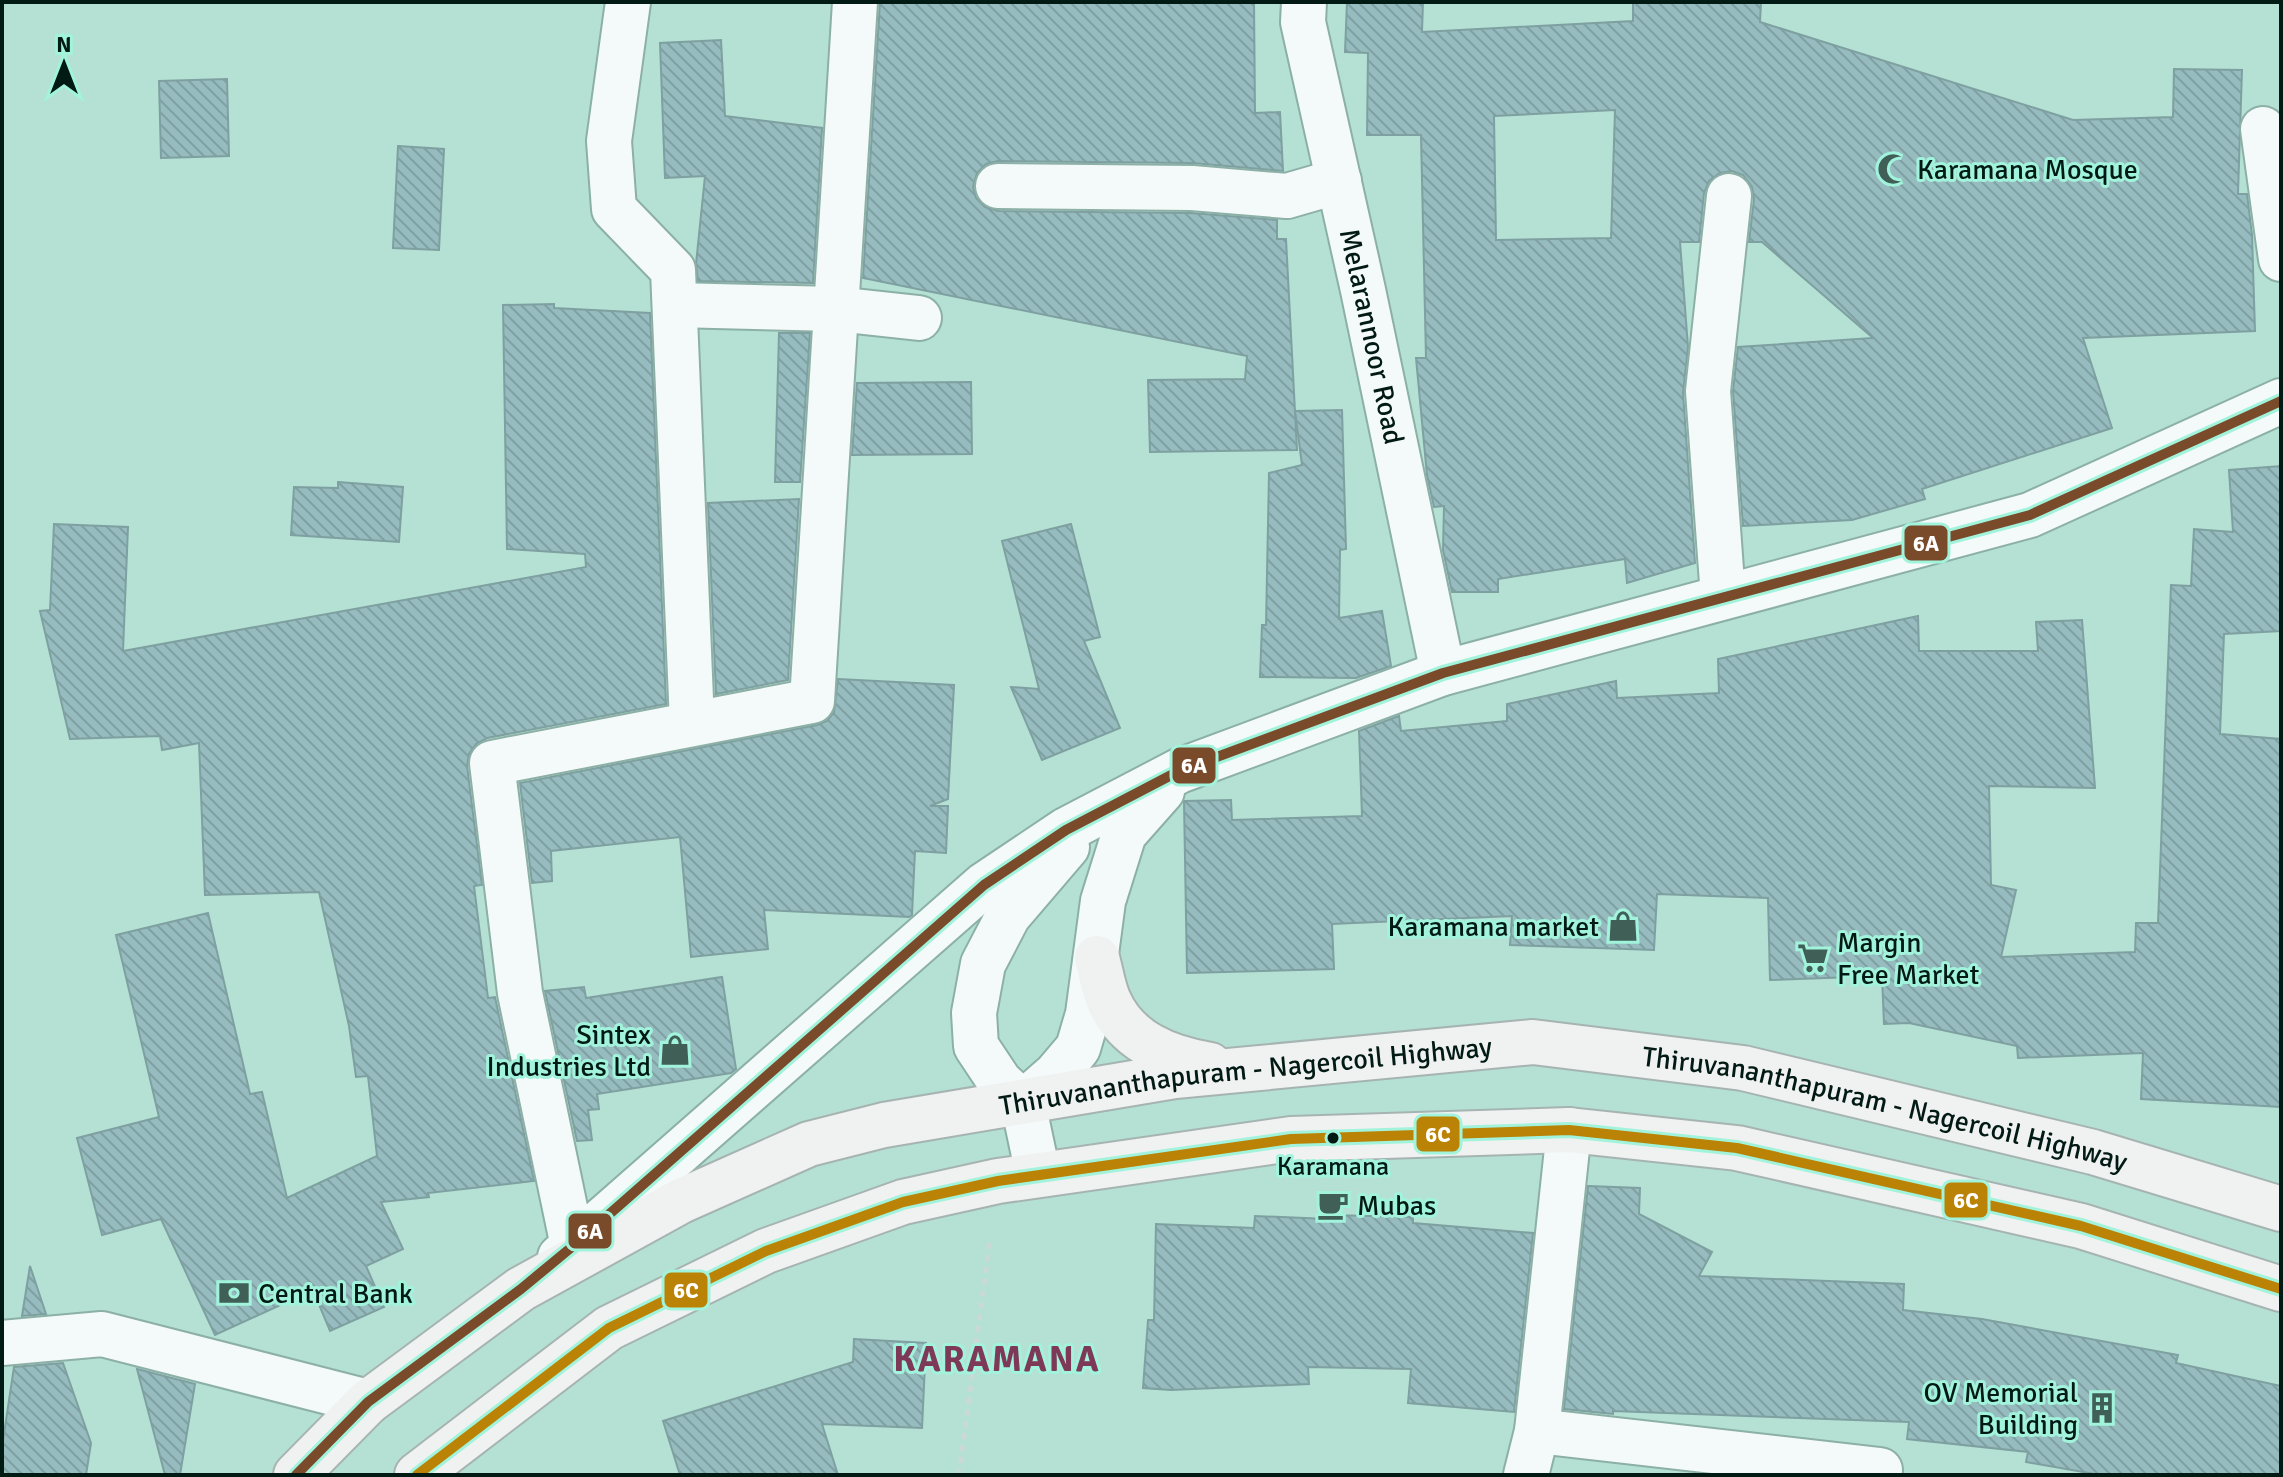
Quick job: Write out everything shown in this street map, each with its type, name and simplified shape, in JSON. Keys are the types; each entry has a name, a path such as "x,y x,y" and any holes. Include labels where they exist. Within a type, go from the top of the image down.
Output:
{"main road":[{"path":"1097,958 1109,1001 1128,1030 1175,1059 1239,1070"},
{"name":"Thiruvananthapuram - Nagercoil Highway","path":"296,1475 368,1402 521,1289 681,1201 809,1144 884,1125 1137,1082 1533,1042 1743,1068 2093,1152 2281,1209"},
{"path":"417,1475 609,1328 766,1251 903,1202 1018,1178 1291,1139 1569,1130 1737,1148 2081,1226 2281,1289"}],"street":[{"path":"628,2 609,141 614,209 673,270 692,723"},
{"path":"573,1246 520,993 492,763 812,701 855,2"},
{"name":"Melarannoor Road","path":"1304,2 1303,22 1443,673"},
{"path":"2263,129 2281,259"},
{"path":"998,186 1192,188 1287,196 1339,181"},
{"path":"1723,597 1708,391 1729,196"},
{"path":"675,305 836,309 919,318"},
{"path":"521,1289 984,885 1066,830 1179,771 1443,673 2030,515 2281,401"},
{"path":"1018,1178 1023,1103 1056,1074 1078,1048 1088,1014 1103,901 1124,834 1179,771"},
{"path":"1023,1103 1000,1082 976,1046 974,1013 983,964 1008,916 1095,815"},
{"path":"1526,1475 1537,1431 1569,1130"},
{"path":"2,1343 102,1334 368,1402"},
{"path":"1537,1431 1880,1470"}],"path":[{"path":"959,1475 1018,1178"}],"building":[{"path":"880,2 1254,2 1255,113 1280,112 1283,171 1192,163 998,161 986,164 977,173 973,187 976,198 985,207 998,211 1191,213 1277,220 1277,239 1286,239 1297,450 1150,452 1148,380 1245,379 1247,356 863,278"},
{"path":"1347,2 1423,2 1422,32 1633,21 1633,2 1761,2 1760,22 2073,120 2173,117 2174,69 2242,70 2238,194 2247,194 2252,235 2255,331 2083,338 2112,428 1922,489 1925,499 1852,520 1743,526 1733,391 1738,347 1873,338 1762,242 1749,242 1754,199 1752,187 1743,175 1732,171 1720,173 1709,181 1704,193 1699,242 1680,242 1688,347 1683,393 1695,563 1627,583 1625,559 1498,579 1498,592 1452,592 1443,550 1444,506 1434,507 1427,475 1416,358 1426,358 1421,135 1367,135 1368,53 1345,52","holes":["1615,110 1611,238 1496,240 1494,116"]},
{"path":"721,40 725,116 822,128 813,283 698,281 696,264 705,176 665,178 660,43"},
{"path":"227,79 229,156 161,158 159,81"},
{"path":"398,146 444,149 439,250 393,248"},
{"path":"554,304 554,308 650,313 666,704 487,738 476,744 469,754 467,766 482,885 474,886 488,998 495,997 534,1181 428,1193 429,1197 381,1202 403,1249 366,1266 384,1307 330,1331 313,1290 215,1335 161,1219 102,1235 77,1138 159,1117 116,935 208,913 250,1094 262,1092 287,1198 377,1156 368,1076 356,1077 349,1026 319,892 205,895 199,743 162,750 160,736 70,739 40,611 50,610 54,524 128,527 123,651 586,567 585,554 507,549 503,305"},
{"path":"779,333 810,333 800,482 775,482"},
{"path":"971,382 972,454 852,455 857,383"},
{"path":"1342,410 1346,549 1340,550 1339,618 1382,611 1391,666 1356,678 1260,677 1262,625 1266,625 1269,473 1302,465 1295,411"},
{"path":"2281,466 2281,631 2224,634 2220,734 2281,739 2281,1107 2141,1099 2143,1053 2018,1058 2017,1046 1909,1023 1884,1024 1882,976 1770,980 1768,898 1657,894 1654,950 1510,945 1512,916 1332,924 1334,969 1187,973 1184,801 1231,800 1232,820 1362,816 1359,731 1399,716 1401,731 1507,721 1507,704 1616,681 1617,698 1719,693 1718,659 1918,616 1919,651 2038,651 2036,622 2082,620 2095,788 1989,786 1991,885 2016,890 2001,957 2135,952 2136,923 2158,923 2171,585 2191,586 2194,529 2233,532 2229,470"},
{"path":"338,482 403,487 399,542 291,535 294,487 338,488"},
{"path":"799,499 788,680 716,694 708,503"},
{"path":"1071,524 1100,637 1084,641 1120,728 1042,760 1011,687 1039,689 1002,541"},
{"path":"838,679 954,685 948,799 930,806 948,806 946,853 915,851 912,915 909,917 764,910 768,949 691,957 680,837 551,851 552,881 532,883 520,783 817,725 827,721 834,712"},
{"path":"722,977 736,1069 731,1073 597,1094 599,1109 588,1110 592,1140 577,1141 545,991 584,987 586,998"},
{"path":"1588,1186 1640,1188 1639,1214 1712,1252 1699,1276 1904,1284 1903,1310 1982,1319 2178,1355 2176,1363 2281,1386 2281,1475 2100,1475 2026,1462 2028,1452 1907,1439 1909,1422 1613,1411 1613,1414 1564,1409"},
{"path":"1328,1215 1413,1217 1413,1223 1533,1233 1514,1412 1408,1403 1411,1369 1308,1367 1309,1384 1171,1390 1143,1388 1148,1320 1154,1320 1156,1224 1254,1228 1255,1216 1328,1219"},
{"path":"30,1266 46,1314 22,1316"},
{"path":"854,1339 926,1343 922,1428 822,1424 838,1475 680,1475 663,1421 853,1362"},
{"path":"63,1363 91,1443 86,1475 2,1475 2,1447 14,1367"},
{"path":"137,1369 195,1384 180,1475 165,1475"}],"transit line":[{"name":"6A","path":"296,1475 368,1402 521,1289 573,1246 984,885 1066,830 1179,771 1443,673 2030,515 2281,401"},
{"name":"6C","path":"417,1475 609,1328 766,1251 903,1202 998,1181 1291,1139 1569,1130 1737,1148 2081,1226 2281,1289"}],"place":[{"name":"Karamana Mosque","path":"1893,169"},
{"name":"Karamana market","path":"1623,926"},
{"name":"Margin Free Market","path":"1813,958"},
{"name":"Sintex Industries Ltd","path":"675,1050"},
{"name":"Karamana","path":"1333,1138"},
{"name":"Mubas","path":"1333,1205"},
{"name":"Central Bank","path":"234,1293"},
{"name":"OV Memorial Building","path":"2102,1408"}],"district":[{"name":"KARAMANA","path":"997,1358"}]}
